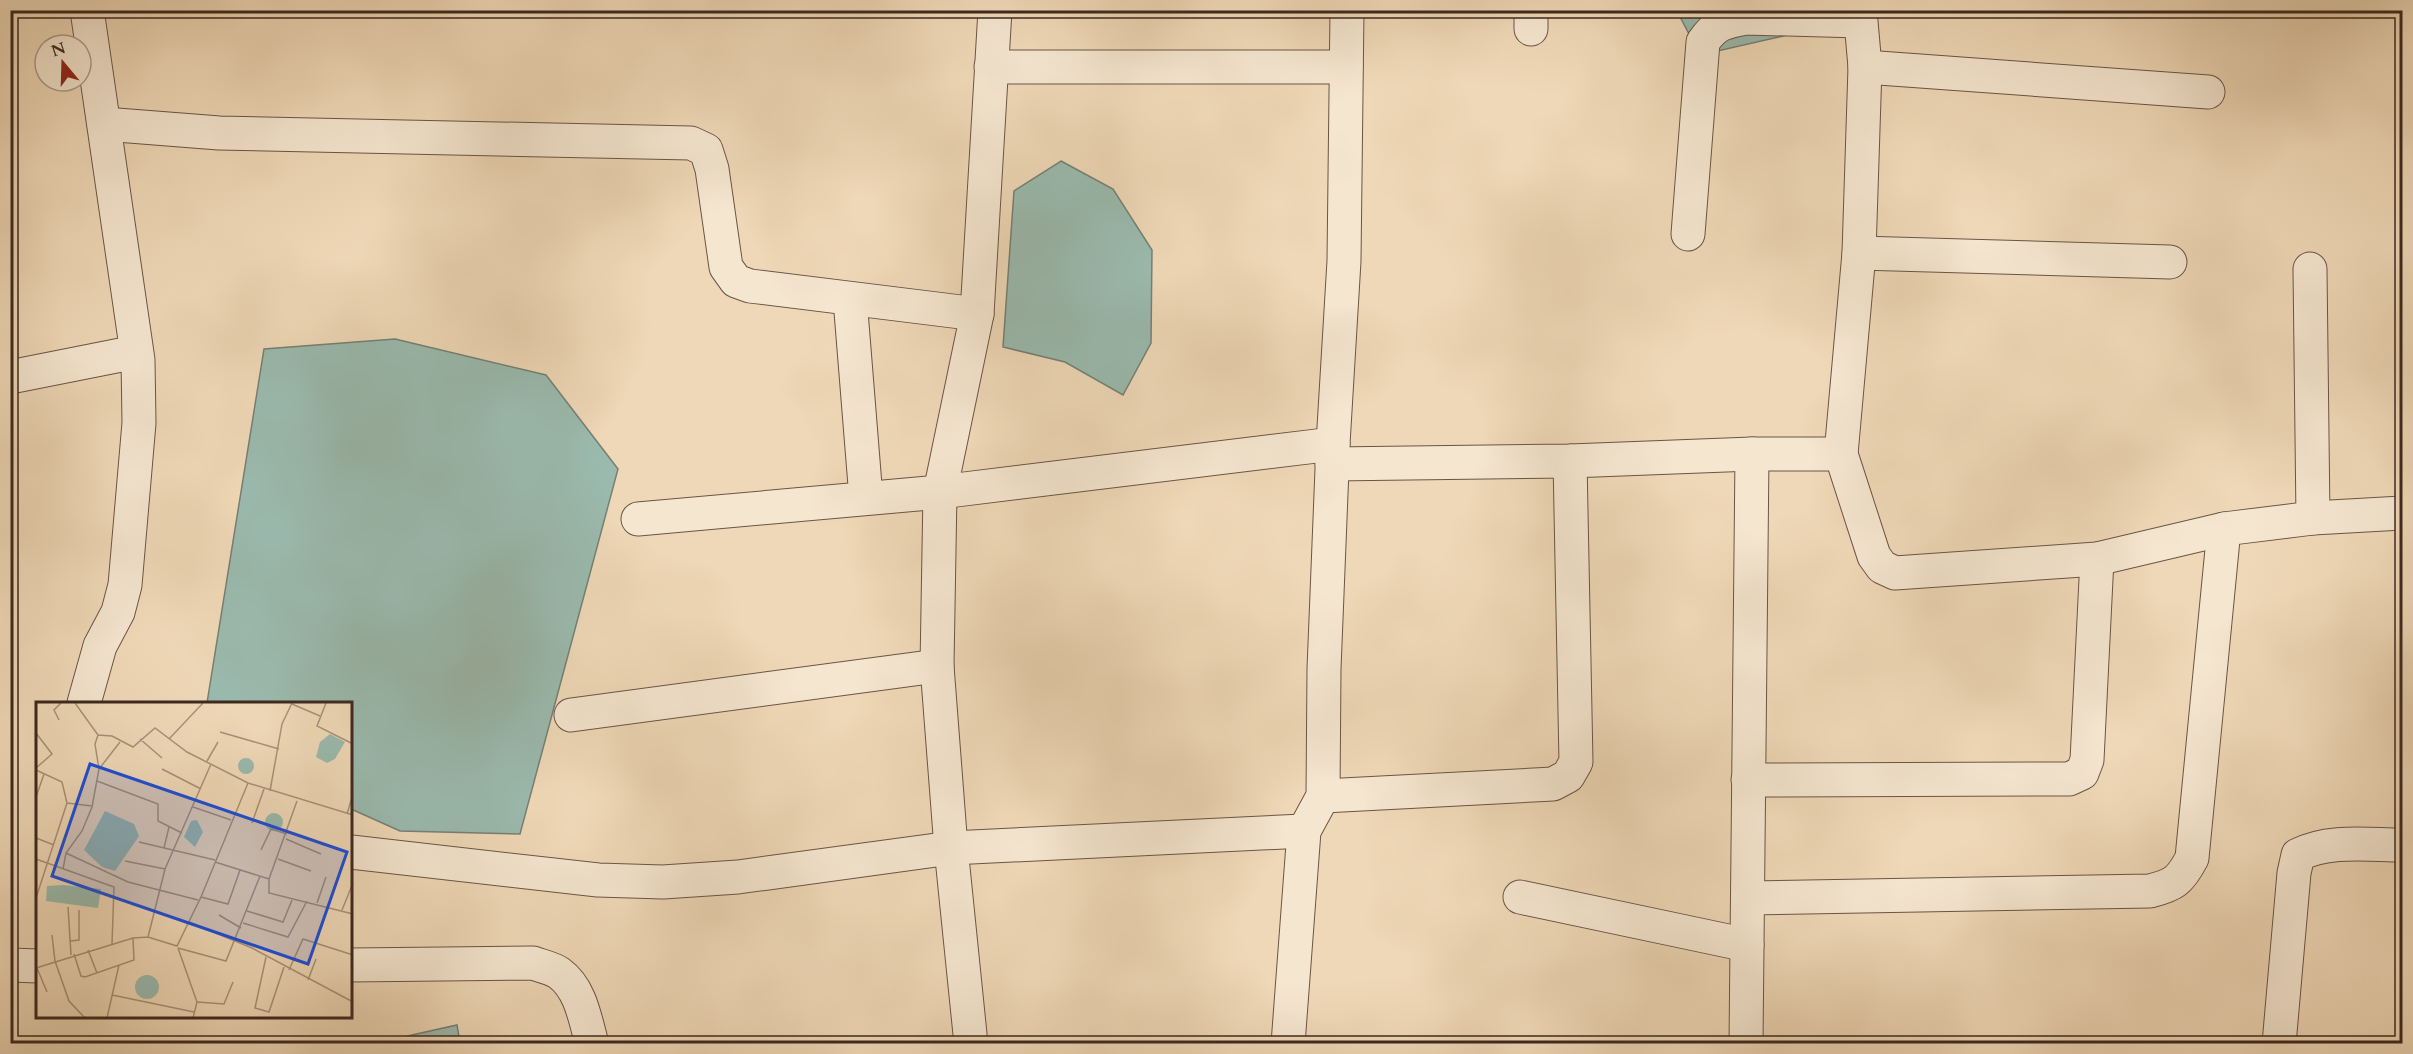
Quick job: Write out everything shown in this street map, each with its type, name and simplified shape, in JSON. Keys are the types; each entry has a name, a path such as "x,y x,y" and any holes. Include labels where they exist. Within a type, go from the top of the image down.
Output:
{"street":[{"path":"971,1044 951,848 937,666 940,492 977,314 995,10"},
{"path":"1288,1044 1304,831 1323,796 1324,669 1332,454 1344,261 1347,10"},
{"path":"84,702 100,646 118,612 125,585 139,423 136,352 89,12"},
{"path":"1688,234 1703,42 1712,29 1746,18 1860,16 1866,67 1859,253 1840,454 1874,556 1882,567 1895,573 2097,559 2224,529 2313,518 2403,513"},
{"path":"991,67 1346,66"},
{"path":"1866,67 2208,92"},
{"path":"104,124 219,133 690,143 706,150 712,169 726,267 736,281 750,286 977,314"},
{"path":"1859,253 2170,261"},
{"path":"2310,269 2313,518"},
{"path":"850,299 866,498"},
{"path":"10,377 136,352"},
{"path":"638,519 1332,454 1570,461 1752,454 1840,454"},
{"path":"1746,1044 1752,454"},
{"path":"1323,796 1552,784 1568,776 1576,762 1570,461"},
{"path":"1748,898 2150,891 2171,885 2184,874 2192,858 2224,529"},
{"path":"1748,780 2069,779 2082,773 2087,760 2097,559"},
{"path":"571,715 937,666"},
{"path":"352,852 598,880 663,882 738,877 951,848 1304,831"},
{"path":"2279,1044 2294,873 2298,855 2313,847 2327,845 2403,845"},
{"path":"1520,897 1747,945"},
{"path":"352,965 533,963 558,971 572,985 582,1006 592,1044"},
{"path":"10,965 36,966"}],"shaded area":[{"path":"1677,11 1788,11 1788,35 1700,55"},
{"path":"1061,161 1113,189 1152,250 1151,343 1123,395 1065,362 1003,347 1014,191"},
{"path":"395,339 546,375 618,469 520,834 400,831 352,809 352,702 207,702 264,349"},
{"path":"457,1025 460,1043 376,1043"}]}
